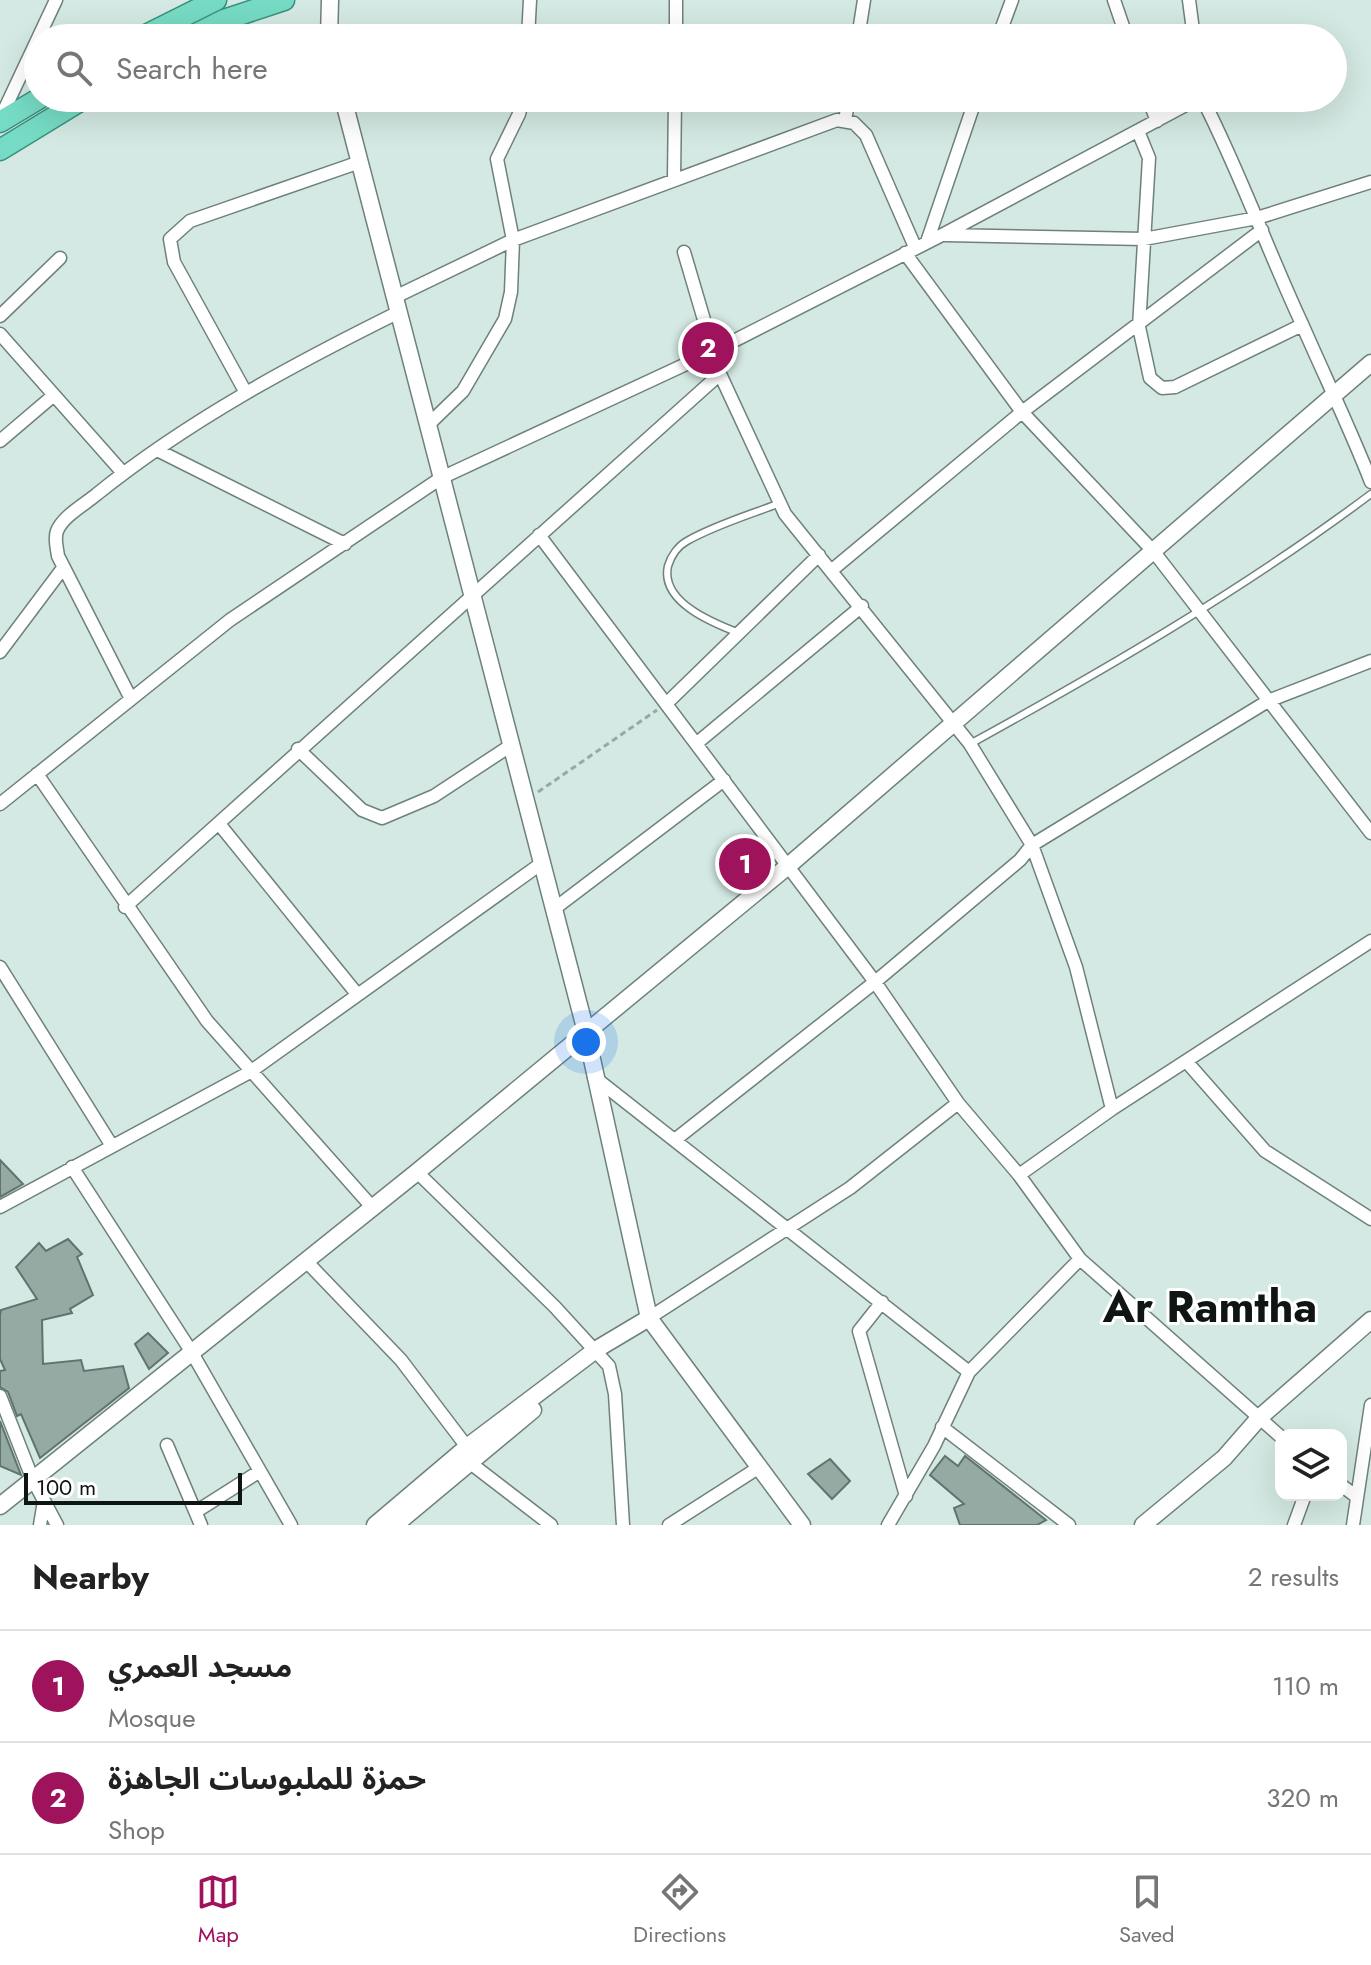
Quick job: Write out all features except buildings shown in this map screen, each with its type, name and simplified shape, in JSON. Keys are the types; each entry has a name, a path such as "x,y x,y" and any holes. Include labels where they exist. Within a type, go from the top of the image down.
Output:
{"highway":[{"path":"168,24 216,0"},
{"path":"216,24 284,0"},
{"path":"0,120 24,107"},
{"path":"0,150 62,112"}],"street":[{"path":"45,24 56,0"},
{"path":"329,24 330,0"},
{"path":"529,24 530,0"},
{"path":"676,0 676,24"},
{"path":"860,24 864,0"},
{"path":"1003,24 1012,0"},
{"path":"1114,0 1122,24"},
{"path":"1189,0 1192,24"},
{"path":"0,120 24,69"},
{"path":"346,112 586,1032 649,1318 802,1525"},
{"path":"428,425 463,391 505,319 511,292 513,240 497,159 520,112"},
{"path":"674,179 675,112"},
{"path":"845,120 846,112"},
{"path":"916,247 970,112"},
{"path":"1153,112 1157,121"},
{"path":"0,804 230,620 441,478 712,352 1174,112"},
{"path":"1207,112 1302,325 1336,393 1371,482"},
{"path":"130,697 63,568 55,540 64,521 123,473 294,364 513,240 674,179 845,120 861,129 871,144 916,247 1022,412 1154,552 1371,833"},
{"path":"1138,131 1149,158 1139,327 1150,378 1162,388 1175,387 1302,325"},
{"path":"246,393 174,262 170,239 190,221 357,163"},
{"path":"942,235 1144,239 1259,224 1371,182"},
{"path":"832,570 1022,412 1139,327 1259,224"},
{"path":"684,252 720,374 780,503 970,744 1032,845 1076,967 1112,1109"},
{"path":"0,316 60,258"},
{"path":"0,334 123,473"},
{"path":"0,1506 417,1172 788,866 954,726 1371,363"},
{"path":"125,907 720,374"},
{"path":"0,441 54,395"},
{"path":"157,450 345,544"},
{"path":"539,535 875,982 958,1103 1019,1175 1080,1259 1275,1432"},
{"path":"667,703 819,555"},
{"path":"0,652 63,568"},
{"path":"697,743 862,606"},
{"path":"676,1139 875,982 1020,860 1032,845 1268,701 1371,661"},
{"path":"298,749 362,810 382,818 434,796 510,746"},
{"path":"37,774 125,907 207,1021 372,1207"},
{"path":"554,909 724,780"},
{"path":"220,825 357,994"},
{"path":"0,1207 250,1072 542,863"},
{"path":"1019,1175 1112,1109 1371,941"},
{"path":"0,967 112,1146"},
{"path":"1186,1061 1265,1151 1371,1219"},
{"path":"594,1077 969,1372"},
{"path":"375,1525 603,1350 787,1226 880,1168 958,1103"},
{"path":"72,1167 191,1351 291,1525"},
{"path":"417,1172 603,1350 615,1394 623,1525"},
{"path":"888,1525 969,1372 1080,1259"},
{"path":"305,1260 401,1360 468,1454 551,1525"},
{"path":"882,1302 859,1331 906,1496"},
{"path":"1143,1525 1224,1458 1259,1418 1371,1320"},
{"path":"0,1396 33,1480 57,1525"},
{"path":"1353,1525 1371,1405"},
{"path":"942,1427 1069,1525"},
{"path":"167,1445 201,1525"},
{"path":"395,1525 468,1454"},
{"path":"669,1525 758,1468"},
{"path":"197,1511 260,1471"},
{"path":"1347,1490 1357,1497"},
{"path":"40,1525 44,1501"},
{"path":"1294,1525 1303,1501"}],"lane":[{"path":"970,744 1248,583 1371,494"},
{"path":"739,633 705,619 673,591 667,579 671,559 685,542 780,503"}],"path":[{"path":"525,801 667,703"}],"place":[{"name":"حمزة للملبوسات الجاهزة","path":"708,348"},
{"name":"مسجد العمري","path":"745,864"}],"district":[{"name":"Ar Ramtha","path":"1210,1307"}]}
